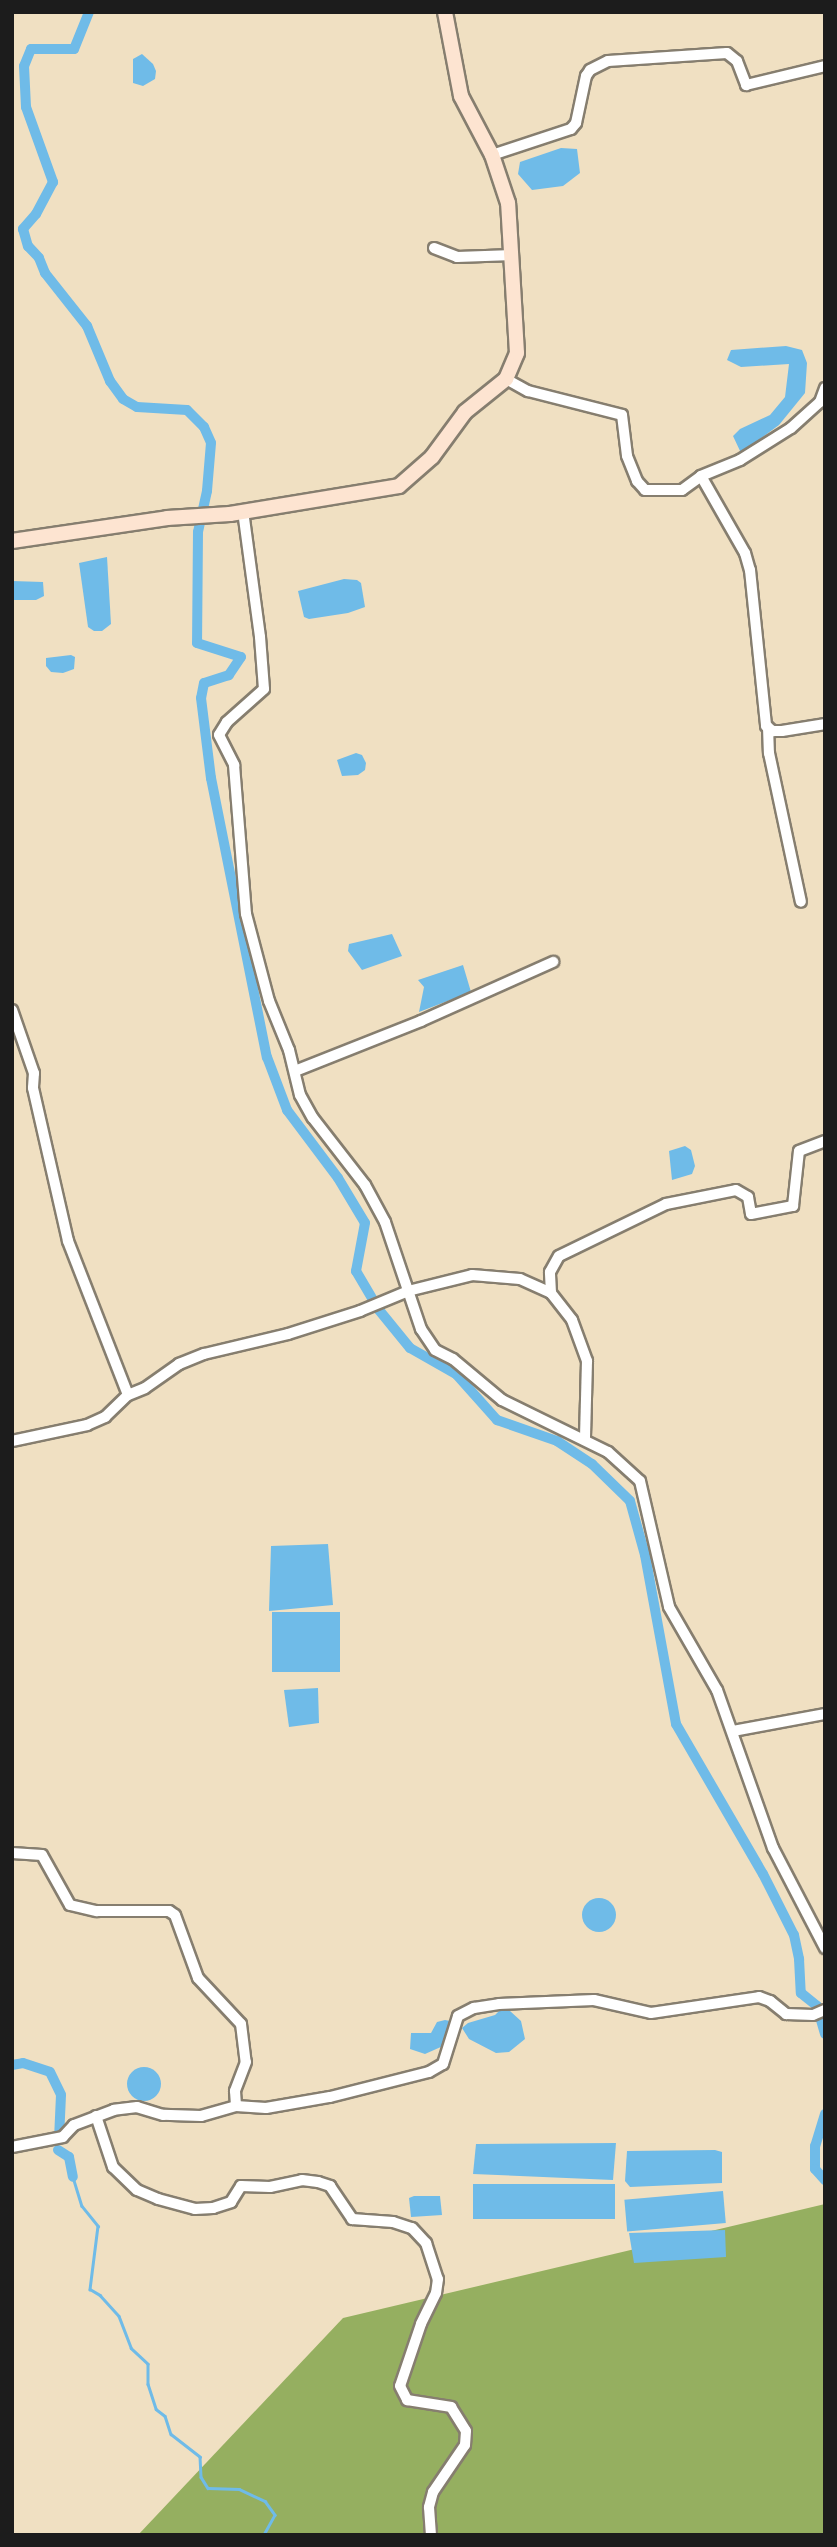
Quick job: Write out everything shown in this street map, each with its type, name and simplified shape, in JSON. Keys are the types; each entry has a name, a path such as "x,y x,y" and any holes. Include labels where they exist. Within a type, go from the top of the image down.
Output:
{"street":[{"path":"12,541 167,518 236,512 399,486 432,457 465,412 506,379 517,353 513,255 504,183 461,96 445,12"},
{"path":"492,155 571,129 576,123 586,76 596,66 608,61 727,53 737,61 746,86 825,66"},
{"path":"435,248 457,257 513,255"},
{"path":"506,379 528,391 622,415 627,456 637,481 645,490 682,491 701,476 740,460 791,428 820,402 825,388"},
{"path":"701,476 745,553 750,570 761,650 764,722 768,727 782,731 825,724"},
{"path":"236,512 264,690 227,722 219,735 234,765 246,914 268,1001 295,1071 300,1095 313,1118 365,1185 385,1222 421,1329 435,1350 453,1359 502,1400 608,1451 640,1481 669,1607 718,1690 773,1848 825,1948"},
{"path":"768,727 769,753 801,902"},
{"path":"295,1071 421,1021 553,962"},
{"path":"12,1010 34,1073 33,1088 68,1241 128,1395"},
{"path":"551,1293 550,1272 559,1256 666,1204 736,1190 748,1197 751,1214 793,1206 799,1151 803,1147 825,1141"},
{"path":"12,1441 88,1425 105,1417 128,1395 145,1388 179,1364 229,1345 288,1334 449,1279 495,1275 520,1279 551,1293 572,1320 587,1361 585,1440"},
{"path":"733,1731 825,1714"},
{"path":"12,1853 42,1855 70,1905 97,1911 169,1911 175,1914 198,1978 241,2024 246,2062 236,2091 236,2106"},
{"path":"12,2147 64,2137 74,2125 96,2116 136,2107 163,2115 201,2116 236,2106 266,2108 317,2100 429,2072 443,2064 458,2016 474,2008 594,2000 651,2013 759,1997 786,2014 813,2015 825,2010"},
{"path":"96,2116 113,2167 137,2190 158,2199 195,2208 213,2208 232,2202 241,2186 270,2187 302,2180 318,2182 330,2186 352,2219 393,2222 412,2228 426,2243 438,2279 436,2293 421,2324 400,2386 407,2400 452,2407 466,2431 465,2445 433,2492 429,2507 430,2535"}],"green space":[{"path":"825,2204 825,2535 138,2535 343,2318"}],"water":[{"path":"142,54 153,64 156,71 155,79 143,86 133,83 133,59"},
{"path":"561,148 577,149 580,173 563,186 532,190 518,174 520,162"},
{"path":"786,346 802,350 807,363 805,393 779,425 741,453 733,436 740,429 770,415 785,397 789,364 741,367 727,360 731,350"},
{"path":"107,557 111,624 102,631 94,631 88,627 79,563"},
{"path":"344,579 361,583 365,607 348,613 309,619 304,617 298,591"},
{"path":"12,581 43,582 44,596 36,600 12,600"},
{"path":"71,655 75,657 74,669 63,673 51,672 46,666 46,658"},
{"path":"356,753 362,755 366,763 365,770 358,775 342,776 337,760"},
{"path":"392,934 402,956 362,970 348,951 349,944"},
{"path":"463,965 471,992 419,1012 424,987 418,980"},
{"path":"685,1146 691,1150 695,1166 692,1174 672,1180 669,1151"},
{"path":"328,1544 333,1605 269,1611 271,1546"},
{"path":"272,1612 340,1612 340,1672 272,1672"},
{"path":"318,1688 319,1723 289,1727 284,1690"},
{"path":"599,1898 611,1903 616,1915 611,1927 599,1932 587,1927 582,1915 587,1903"},
{"path":"501,2009 510,2011 521,2021 525,2039 509,2052 496,2053 469,2039 462,2028 468,2023 495,2015"},
{"path":"450,2021 450,2026 443,2046 425,2054 410,2049 411,2033 431,2033 437,2022"},
{"path":"144,2067 156,2072 161,2084 156,2096 144,2101 132,2096 127,2084 132,2072"},
{"path":"616,2143 613,2180 473,2174 476,2144"},
{"path":"627,2151 722,2152 722,2183 630,2187 625,2181"},
{"path":"473,2184 615,2184 615,2219 473,2219"},
{"path":"723,2191 726,2223 627,2232 624,2200"},
{"path":"440,2196 442,2215 411,2217 409,2198"},
{"path":"725,2230 726,2257 634,2263 629,2233"}],"waterway":[{"path":"89,12 74,49 31,49 24,66 26,107 53,182 36,214 23,229 28,246 39,258 45,273 87,326 110,381 123,399 137,407 187,410 204,427 211,443 207,491 198,532 197,643 241,657 229,675 204,683 201,698 211,778 267,1057 287,1110 338,1178 365,1223 356,1271 379,1310 410,1348 456,1374 497,1420 557,1441 592,1464 630,1501 645,1555 676,1724 763,1874 794,1935 801,1993 817,2006 825,2034"},
{"path":"12,2065 23,2063 50,2072 61,2095 59,2139"},
{"path":"825,2114 815,2146 815,2169 825,2180"},
{"path":"58,2150 69,2157 73,2177"},
{"path":"73,2177 82,2206 98,2226 90,2289 100,2295 119,2316 131,2348 148,2364 148,2384 156,2409 165,2416 171,2434 200,2457 201,2477 208,2488 239,2489 265,2501 275,2515 264,2535"}]}
